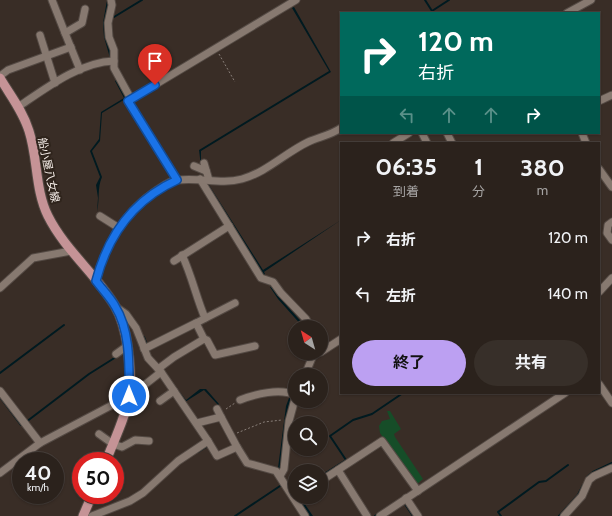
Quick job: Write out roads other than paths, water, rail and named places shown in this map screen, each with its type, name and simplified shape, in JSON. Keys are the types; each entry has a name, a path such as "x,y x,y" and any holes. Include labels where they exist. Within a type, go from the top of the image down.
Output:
{"main road":[{"name":"船小屋八女線","path":"0,78 18,107 29,130 40,196 48,216 71,251 115,307 127,346 129,396 110,452"},
{"path":"83,516 88,504"}],"street":[{"path":"52,0 80,70"},
{"path":"111,0 112,5 108,23 116,74 131,100"},
{"path":"177,180 128,101 296,0"},
{"path":"569,12 591,0"},
{"path":"65,33 82,23 86,10"},
{"path":"40,35 55,83"},
{"path":"0,78 8,70 71,47"},
{"path":"18,107 55,83 80,70 104,62 114,61"},
{"path":"600,101 612,95"},
{"path":"96,281 100,266 120,227 135,206 163,186 177,180 200,179 228,182 242,179 272,165 291,151 308,142 340,129"},
{"path":"395,142 407,134"},
{"path":"204,163 209,180"},
{"path":"194,166 206,171"},
{"path":"600,170 611,185"},
{"path":"200,179 261,278 273,282 281,293 306,320"},
{"path":"101,214 120,227"},
{"path":"612,222 608,225 607,233 612,240"},
{"path":"174,261 229,226"},
{"path":"0,288 33,258 71,251"},
{"path":"182,256 191,273 192,284 205,318"},
{"path":"600,290 611,282"},
{"path":"144,349 235,303"},
{"path":"115,307 126,314 136,328 148,358 160,371 197,423 217,456 237,447"},
{"path":"196,323 204,339 207,340 215,355 255,346"},
{"path":"0,473 40,443 129,396 160,371 174,357 204,339"},
{"path":"328,347 340,340"},
{"path":"116,354 127,346"},
{"path":"600,385 612,403"},
{"path":"0,391 40,443"},
{"path":"160,401 174,391"},
{"path":"240,400 252,395 256,396 273,391 288,393"},
{"path":"380,516 564,394"},
{"path":"280,476 284,469 293,408"},
{"path":"197,423 219,413 237,447 248,463 276,471 288,488"},
{"path":"99,434 113,444 122,447 135,440 149,441"},
{"path":"92,516 130,501 143,493 178,461 208,441"},
{"path":"328,476 382,441 418,491"},
{"path":"564,516 582,496 589,480 594,476 612,468"},
{"path":"338,470 367,516"},
{"path":"406,498 418,516"},
{"path":"298,504 305,516"}],"water":[{"path":"107,0 109,3 105,22 112,58 110,58 104,37 103,23"},
{"path":"294,7 331,72 201,151 201,166 199,150 329,71 292,8"},
{"path":"116,80 127,98 102,113 100,141 92,151 102,177 97,212 98,198 96,185 100,177 90,151 99,139 101,112 124,98 115,81"},
{"path":"209,185 263,270 340,221 264,272 264,276 208,186"},
{"path":"272,286 279,297 300,320 297,320 278,299 270,287"},
{"path":"176,387 186,400 200,389 206,389 219,404 218,405 204,390 185,402 175,388"},
{"path":"288,401 281,468 279,470 278,468"},
{"path":"301,504 305,504 313,516 309,516"}],"waterway":[{"path":"114,17 142,0"},
{"path":"425,0 432,11 449,0"},
{"path":"104,249 107,242"},
{"path":"0,373 64,325"},
{"path":"144,337 147,345"},
{"path":"26,422 89,374 116,357"},
{"path":"328,472 346,460 330,436 353,420 372,414 402,394"},
{"path":"0,397 22,425"},
{"path":"198,452 206,447"},
{"path":"587,477 593,472 612,463"},
{"path":"501,516 498,512 539,482 546,481 568,465"},
{"path":"559,516 578,495 583,485"},
{"path":"235,516 280,486"},
{"path":"405,504 413,516"},
{"path":"375,516 379,513"}]}
